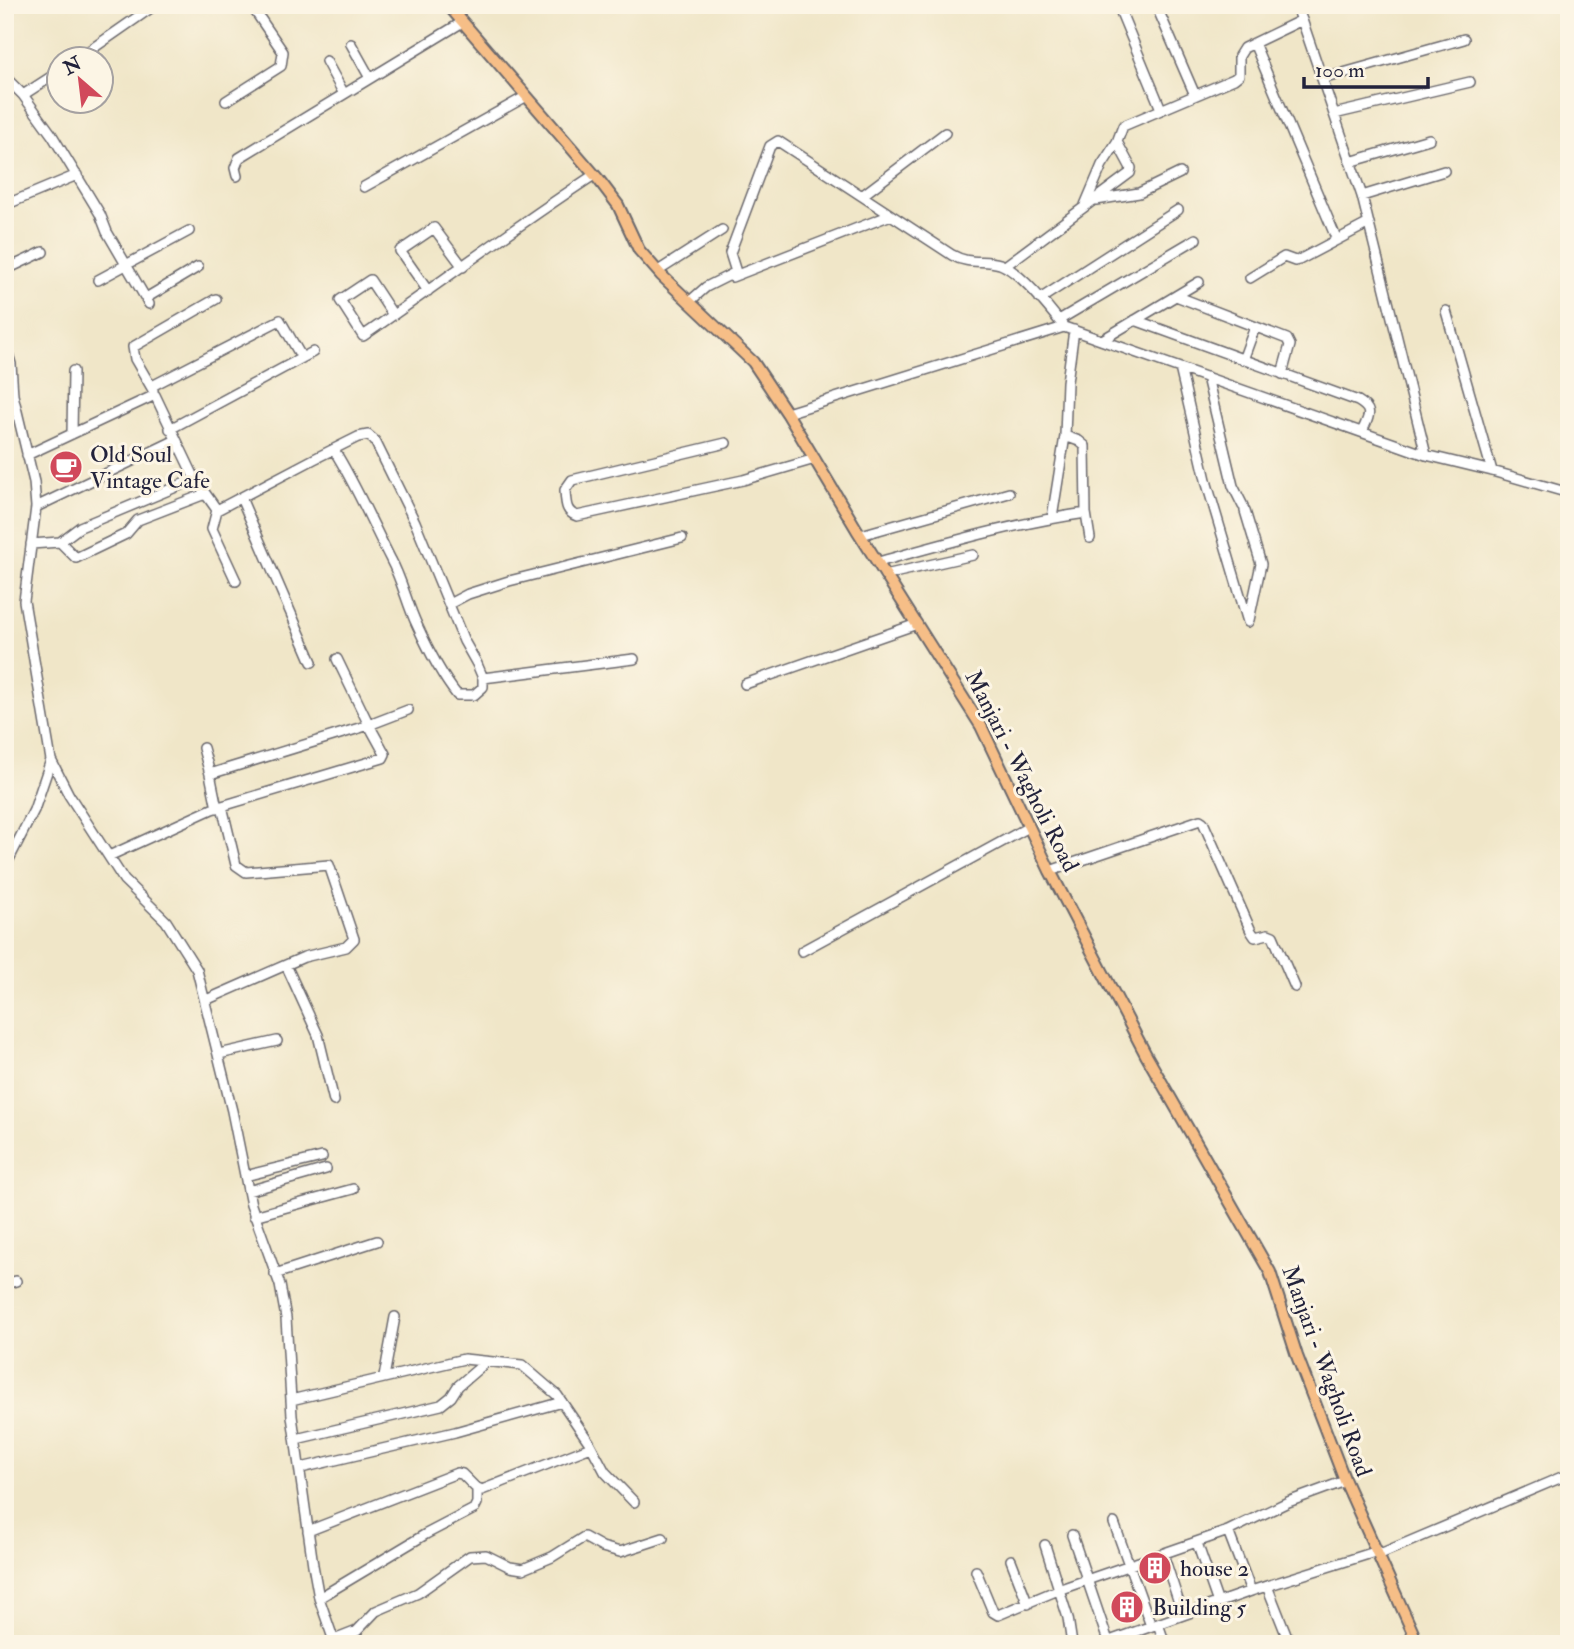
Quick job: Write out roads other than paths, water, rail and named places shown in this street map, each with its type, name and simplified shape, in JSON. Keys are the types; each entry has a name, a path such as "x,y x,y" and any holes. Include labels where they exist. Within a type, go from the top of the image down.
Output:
{"main road":[{"name":"Manjari - Wagholi Road","path":"448,5 618,205 639,250 753,362 981,726 1050,871 1146,1055 1270,1272 1297,1356 1345,1480 1418,1644"}],"street":[{"path":"96,46 155,5"},
{"path":"226,101 281,66 283,60 283,52 251,5"},
{"path":"1118,5 1161,109"},
{"path":"1156,5 1195,95"},
{"path":"1296,5 1362,196 1426,455"},
{"path":"1084,207 1123,126 1237,77 1240,52 1302,20"},
{"path":"237,176 239,158 461,23"},
{"path":"1322,79 1464,39"},
{"path":"1254,43 1337,240"},
{"path":"351,44 370,78"},
{"path":"326,61 344,94"},
{"path":"5,77 23,95 52,135 148,301 198,267"},
{"path":"23,95 46,80"},
{"path":"1334,114 1470,82"},
{"path":"364,187 525,97"},
{"path":"863,195 945,133"},
{"path":"1350,162 1429,139"},
{"path":"689,302 706,287 736,272 730,253 735,237 770,146 774,142 782,142 958,259 1005,266 1066,326 1426,455 1569,493"},
{"path":"1005,266 1131,172 1117,142"},
{"path":"1362,196 1444,171"},
{"path":"1093,201 1139,193 1180,173"},
{"path":"5,205 77,175"},
{"path":"393,315 370,280 340,300 363,336 594,175"},
{"path":"1040,299 1178,210"},
{"path":"706,287 891,215"},
{"path":"1250,278 1280,258 1295,261 1369,223"},
{"path":"428,291 400,251 434,228 463,267"},
{"path":"658,271 722,230"},
{"path":"98,280 189,231"},
{"path":"787,413 1066,326 1196,239"},
{"path":"5,270 43,252"},
{"path":"1102,340 1199,282"},
{"path":"1176,296 1284,337 1290,342 1282,374"},
{"path":"216,299 133,347 135,359 195,479 217,510"},
{"path":"1446,311 1492,471"},
{"path":"27,455 153,391 280,320 302,358"},
{"path":"1135,320 1363,404 1369,412 1362,432"},
{"path":"1052,518 1065,436 1066,326"},
{"path":"1243,360 1255,327"},
{"path":"5,344 11,364 13,395 34,482 36,507 24,601 51,760 69,794 124,880 166,921 197,970 219,1054 254,1216 275,1274 286,1318 291,1401 308,1531 319,1598 334,1642 357,1631 376,1611 418,1593 470,1556 486,1555 510,1567 523,1569 552,1557 584,1537 602,1547 620,1552 663,1538"},
{"path":"170,429 313,352"},
{"path":"1180,368 1207,484 1248,622 1261,564 1244,508 1233,486 1207,377"},
{"path":"72,434 73,371"},
{"path":"236,581 212,529 217,510 358,437 368,435 375,441 415,522 464,641 483,678 483,687 474,695 457,695 448,684 417,625 392,560 351,477 334,450"},
{"path":"1065,436 1085,446 1086,513 1090,538"},
{"path":"36,507 176,440"},
{"path":"726,443 572,481 565,490 567,509 570,514 577,516 743,480 815,459"},
{"path":"31,544 61,542 80,527 195,479"},
{"path":"861,535 1009,493"},
{"path":"61,542 76,558 126,534 138,520 205,494"},
{"path":"241,498 313,662"},
{"path":"878,562 953,541 1052,518 1086,513"},
{"path":"449,604 468,594 509,581 682,538"},
{"path":"886,575 973,555"},
{"path":"745,684 917,624"},
{"path":"109,856 220,807 383,758 385,754 337,659"},
{"path":"483,678 634,659"},
{"path":"210,774 369,725 408,710"},
{"path":"203,748 233,859 240,870 246,872 327,864 332,870 352,933 352,942 346,947 304,957 206,1000"},
{"path":"5,867 34,810 51,760"},
{"path":"1050,871 1200,820 1251,931 1255,936 1273,936 1295,987"},
{"path":"802,951 1029,827"},
{"path":"286,965 318,1035 334,1101"},
{"path":"219,1054 277,1041"},
{"path":"245,1176 322,1157"},
{"path":"248,1191 326,1169"},
{"path":"254,1216 353,1189"},
{"path":"275,1274 377,1241"},
{"path":"5,1284 16,1281"},
{"path":"384,1377 395,1317"},
{"path":"291,1401 464,1359 522,1365 562,1402 605,1472 634,1502"},
{"path":"296,1439 440,1405 447,1402 458,1386 486,1362"},
{"path":"300,1468 454,1432 562,1402"},
{"path":"477,1489 486,1489 591,1447"},
{"path":"308,1531 457,1473 462,1474 477,1489 477,1503 474,1508 319,1598"},
{"path":"1072,1535 1105,1626 1106,1642 1251,1591 1379,1553 1569,1474"},
{"path":"976,1571 994,1614 998,1615 1087,1579 1228,1531 1288,1502 1345,1480"},
{"path":"1114,1523 1128,1567 1165,1644"},
{"path":"1228,1531 1251,1591"},
{"path":"1197,1543 1218,1603"},
{"path":"1045,1545 1068,1618 1072,1644"},
{"path":"1163,1554 1183,1615"},
{"path":"1011,1560 1028,1604"},
{"path":"1267,1586 1290,1644"}],"place":[{"name":"Old Soul Vintage Cafe","path":"66,467"},
{"name":"house 2","path":"1155,1568"},
{"name":"Building 5","path":"1127,1607"}]}
